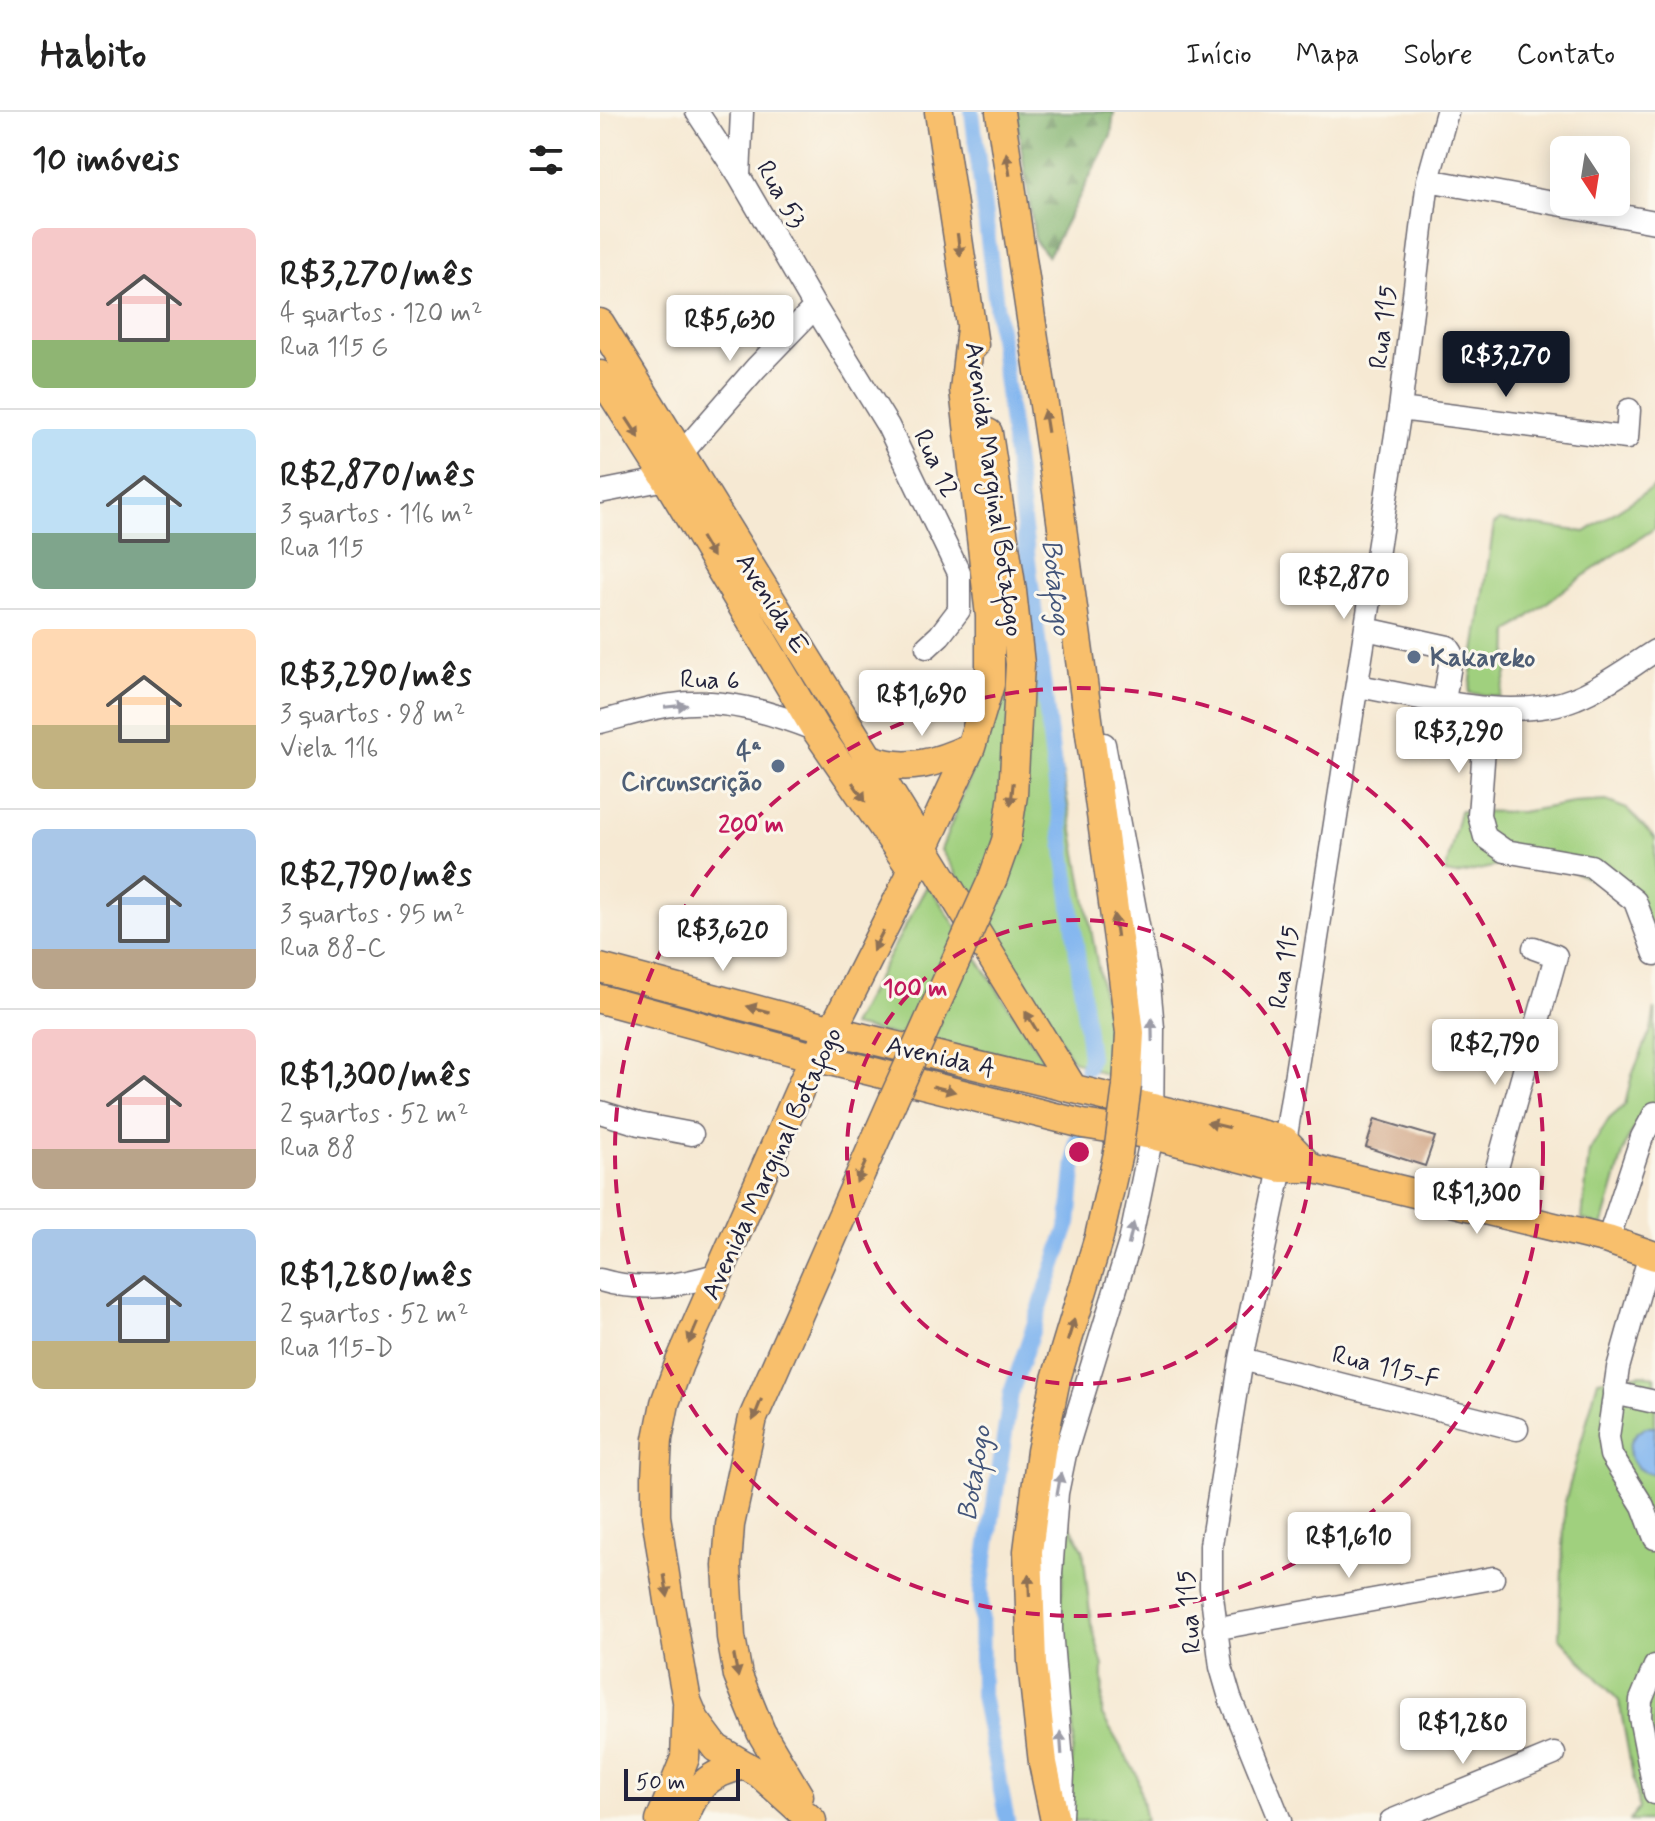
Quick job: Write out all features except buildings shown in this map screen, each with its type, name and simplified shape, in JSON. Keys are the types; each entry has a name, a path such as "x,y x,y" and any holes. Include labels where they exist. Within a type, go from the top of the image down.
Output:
{"main road":[{"name":"Avenida Marginal Botafogo","path":"813,1821 761,1732 738,1676 731,1637 727,1566 730,1525 753,1418 993,878 1006,841 1013,795 1020,664 1012,591 939,112"},
{"path":"1000,112 1058,498 1130,1033 1118,1153 1099,1237 1056,1379 1041,1451 1028,1551 1043,1763 1058,1821"},
{"name":"Avenida E","path":"600,323 816,730 919,859 1072,1087"},
{"name":"Avenida Marginal Botafogo","path":"813,1821 777,1787 716,1748 695,1720 687,1701 656,1516 658,1439 665,1403 679,1364 814,1057 833,1029 919,859 971,747 990,684 990,616 964,390 971,328"},
{"name":"Avenida E","path":"600,375 680,469 871,759 919,859"},
{"path":"871,759 887,765 916,766 941,761 971,747"},
{"name":"Avenida A","path":"600,968 1072,1087 1152,1122 1281,1168 1311,1168 1608,1240 1653,1255"},
{"name":"Avenida A","path":"600,999 814,1057 1083,1124 1152,1122 1284,1140"},
{"path":"1284,1140 1311,1168"},
{"path":"660,1821 685,1758 687,1701"},
{"path":"683,1821 691,1799 709,1777 745,1765"}],"street":[{"name":"Rua 53","path":"697,112 739,176 815,307"},
{"path":"739,176 742,112"},
{"name":"Rua 115","path":"1280,1821 1230,1698 1221,1667 1214,1629 1211,1545 1241,1359 1281,1168 1400,409 1428,180 1447,112"},
{"path":"1428,180 1655,222"},
{"path":"600,492 680,469 756,368 815,307"},
{"name":"Rua 12","path":"815,307 888,426 959,573 959,610 927,647"},
{"path":"1400,409 1627,438 1629,410"},
{"path":"1058,498 1149,984 1153,1028 1152,1122 1130,1242 1065,1454 1057,1493 1051,1574 1051,1630 1063,1773 1058,1821"},
{"path":"1366,629 1448,647 1452,653 1444,701"},
{"path":"1358,686 1487,708 1543,708 1577,698 1655,652"},
{"name":"Rua 6","path":"600,722 674,704 727,704 773,713 816,730"},
{"path":"1487,708 1479,815 1485,837 1505,851 1591,866 1635,901 1655,954"},
{"path":"1485,1211 1556,956 1534,948"},
{"path":"600,1112 639,1124 692,1134"},
{"path":"1608,1240 1642,1137 1655,1113"},
{"path":"1653,1255 1618,1368 1608,1437 1611,1455 1620,1473 1633,1487 1655,1538"},
{"path":"600,1280 643,1287 693,1282 719,1274"},
{"name":"Rua 115-F","path":"1241,1359 1517,1429"},
{"path":"1614,1393 1655,1402"},
{"path":"1214,1629 1493,1578"},
{"path":"1655,1666 1641,1700 1640,1717 1655,1793"},
{"path":"1391,1821 1554,1754"}],"green space":[{"path":"1016,112 1114,112 1111,136 1048,257 1035,241"},
{"path":"1655,486 1655,528 1567,587 1509,632 1508,670 1500,697 1469,693 1494,524 1500,520 1585,532"},
{"path":"1043,669 1119,1081 1072,1060 941,850 997,708"},
{"path":"1606,801 1627,809 1655,838 1655,964 1623,892 1556,865 1524,860 1456,875 1445,873 1460,811 1521,812"},
{"path":"928,884 1048,1066 851,1026"},
{"path":"1655,1009 1655,1113 1640,1119 1626,1143 1602,1227 1582,1219 1589,1152 1609,1119 1625,1105 1632,1075 1651,1030"},
{"path":"1642,1374 1655,1376 1655,1821 1629,1821 1639,1809 1619,1701 1559,1637 1565,1502 1598,1380"},
{"path":"1065,1516 1083,1549 1091,1623 1103,1666 1102,1715 1137,1775 1146,1821 1063,1821 1074,1739 1061,1610"}],"water":[{"path":"1646,1427 1655,1427 1654,1474 1637,1468 1630,1454 1632,1439"}],"waterway":[{"name":"Botafogo","path":"972,112 1090,1057 1087,1068"},
{"name":"Botafogo","path":"1007,1821 982,1695 981,1590 1011,1393 1069,1223 1077,1140"}],"place":[{"name":"Kakareko","path":"1414,657"},
{"name":"4ª Circunscrição","path":"778,766"}]}
